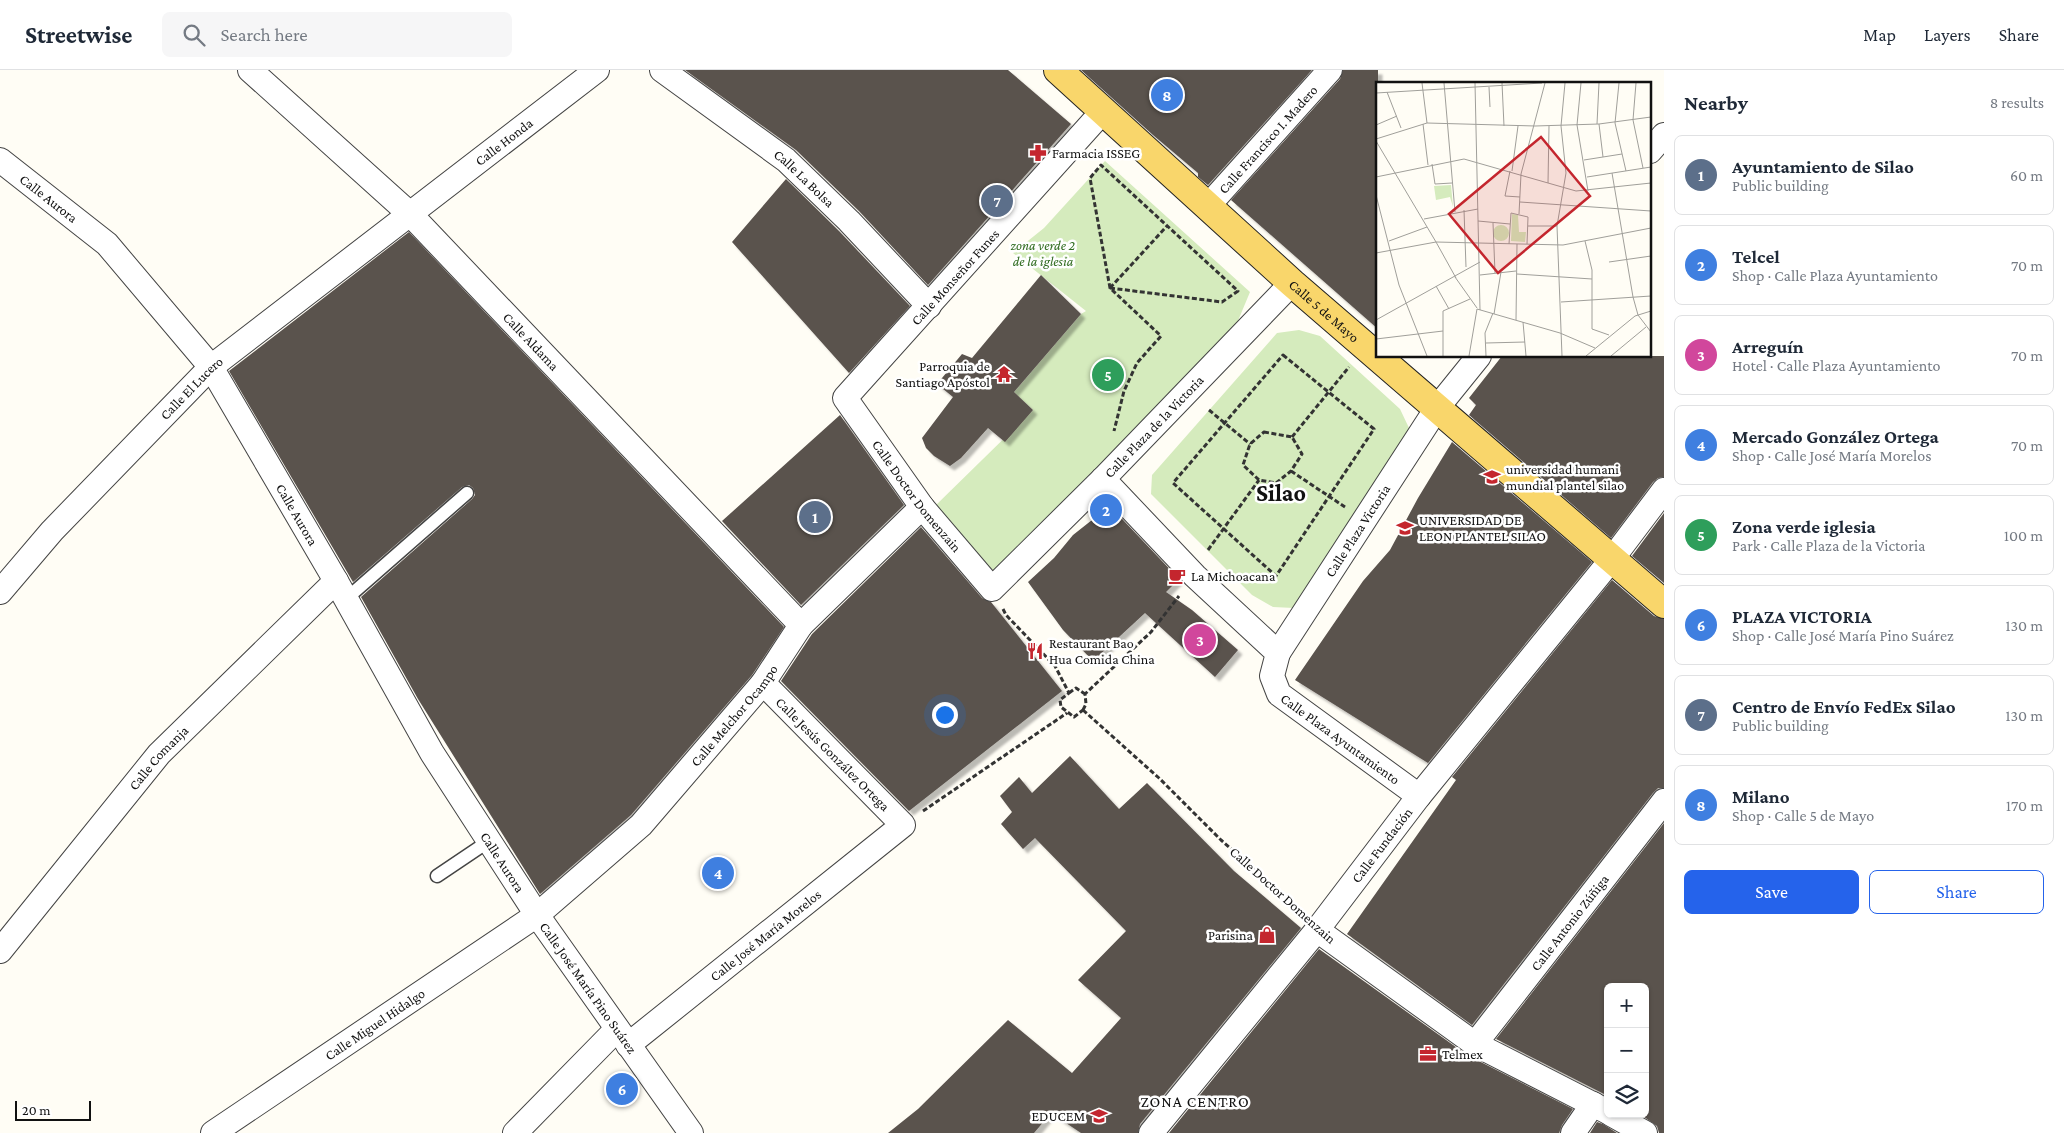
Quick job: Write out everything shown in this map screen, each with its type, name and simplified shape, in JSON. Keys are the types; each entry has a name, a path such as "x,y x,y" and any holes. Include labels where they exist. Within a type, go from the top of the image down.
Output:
{"main road":[{"name":"Calle 5 de Mayo","path":"1058,70 1104,110 1207,207 1376,355"},
{"name":"Calle 5 de Mayo","path":"1379,358 1664,604"}],"street":[{"name":"Calle Aldama","path":"250,70 411,215 801,625"},
{"name":"Calle Honda","path":"411,215 597,70"},
{"name":"Calle La Bolsa","path":"662,70 786,160 849,221 930,306"},
{"name":"Calle Francisco I. Madero","path":"1207,207 1330,70"},
{"name":"Calle Monseñor Funes","path":"845,398 930,306 1104,110"},
{"path":"1652,149 1664,135"},
{"name":"Calle Aurora","path":"0,160 107,244 211,367 341,590 432,753 537,915"},
{"name":"Calle El Lucero","path":"0,592 52,531 211,367 411,215"},
{"name":"Calle Plaza de la Victoria","path":"992,590 1103,479 1292,283"},
{"name":"Calle Plaza Victoria","path":"1278,653 1437,408 1477,358"},
{"name":"Calle Doctor Domenzain","path":"845,398 922,507 992,590"},
{"path":"1103,479 1195,576 1278,653"},
{"name":"Calle Fundación","path":"1151,1133 1317,930 1419,796 1612,559 1664,490"},
{"name":"Calle Melchor Ocampo","path":"537,915 641,825 763,683 801,625 922,507"},
{"name":"Calle Comanja","path":"0,951 159,754 341,590"},
{"name":"Calle Plaza Ayuntamiento","path":"1278,653 1272,676 1279,694 1419,796"},
{"name":"Calle Jesús González Ortega","path":"763,683 903,825"},
{"name":"Calle Antonio Zúñiga","path":"1475,1044 1664,801"},
{"name":"Calle José María Morelos","path":"514,1133 622,1037 903,825"},
{"name":"Calle José María Pino Suárez","path":"537,915 691,1133"},
{"name":"Calle Miguel Hidalgo","path":"213,1133 537,915"},
{"name":"Calle Doctor Domenzain","path":"1317,930 1475,1044 1604,1110"},
{"path":"1573,1133 1604,1110"},
{"name":"Calle Doctor Domenzain","path":"1618,1118 1645,1133"}],"lane":[{"path":"341,590 467,494"},
{"path":"437,876 489,841"}],"path":[{"path":"1110,288 1222,302 1238,291 1101,166 1090,178 1110,288 1160,336 1137,363 1124,391 1112,440"},
{"path":"1110,288 1166,226"},
{"path":"1283,355 1374,429 1330,498 1276,576 1172,483 1225,422 1283,355"},
{"path":"1292,437 1352,365"},
{"path":"1209,410 1250,444"},
{"path":"1264,432 1292,437 1302,454 1291,471 1276,483 1259,480 1243,465 1250,444 1264,432"},
{"path":"1291,471 1353,512"},
{"path":"1208,550 1259,480"},
{"path":"1085,694 1151,632 1195,576"},
{"path":"992,590 1006,615 1055,666 1069,693"},
{"path":"1076,688 1085,694 1086,704 1083,710 1074,717 1061,707 1060,700 1076,688"},
{"name":"Calle Doctor Domenzain","path":"1083,710 1159,778 1221,840 1310,919 1317,930"},
{"path":"903,825 1067,712"}],"green space":[{"name":"zona verde 2 de la iglesia","path":"1105,161 1250,292 1235,328 991,574 935,506 1033,410 1014,392 1081,314 1086,311 1013,253 1044,228"},
{"path":"1299,330 1320,336 1400,409 1409,428 1409,444 1294,608 1273,607 1252,595 1151,494 1152,475 1277,333"}],"building":[{"path":"685,70 1008,70 1071,124 928,285 859,211 796,150"},
{"path":"1081,70 1312,70 1208,185 1198,177 1198,173"},
{"path":"1343,70 1378,70 1378,82 1376,82 1376,327 1231,200 1340,79"},
{"path":"786,179 839,231 910,306 849,373 732,242"},
{"path":"409,232 784,627 752,675 631,815 540,894 418,699 361,597 472,499 475,495 473,488 469,485 462,487 353,582 229,371"},
{"name":"Parroquia de Santiago Apóstol","path":"1041,275 1081,314 1014,392 1033,410 1005,442 988,428 961,458 950,466 934,456 926,448 922,438 953,397 937,384 962,354 972,358"},
{"path":"1652,356 1664,356 1664,477 1658,478 1653,482 1611,538 1469,415 1476,405 1469,398 1500,358 1652,358"},
{"path":"840,415 904,505 801,605 722,521"},
{"path":"1452,442 1592,562 1428,763 1295,680 1363,581 1390,550 1418,498"},
{"path":"1106,502 1179,579 1166,592 1192,610 1238,650 1215,677 1145,613 1093,661 1063,630 1028,582 1054,558 1073,535 1092,520"},
{"path":"1664,513 1664,583 1632,556"},
{"path":"921,527 982,598 991,602 1062,691 909,811 781,681 812,634"},
{"path":"1612,580 1654,616 1664,619 1664,788 1658,788 1653,793 1472,1025 1347,934 1456,780 1452,777"},
{"path":"1070,756 1119,809 1147,783 1234,871 1301,928 1140,1124 1138,1133 1081,1133 1051,1113 1034,1133 888,1133 918,1109 1008,1020 1072,1073 1121,1018 1078,980 1126,931 1035,838 1023,849 1001,824 1012,812 1000,796 1019,777 1032,793"},
{"path":"1664,823 1664,1133 1659,1133 1657,1126 1646,1118 1649,1118 1649,983 1604,983 1604,1094 1496,1039"},
{"path":"1319,949 1467,1055 1573,1109 1559,1133 1169,1133"},
{"path":"1597,1122 1603,1124 1617,1133 1590,1133"}],"place":[{"name":"Milano","path":"1167,95"},
{"name":"Farmacia ISSEG","path":"1038,153"},
{"name":"Centro de Envío FedEx Silao","path":"997,201"},
{"name":"Parroquia de Santiago Apóstol","path":"1004,374"},
{"name":"Zona verde iglesia","path":"1108,375"},
{"name":"universidad humani mundial plantel silao","path":"1492,477"},
{"name":"Telcel","path":"1106,510"},
{"name":"Ayuntamiento de Silao","path":"815,517"},
{"name":"UNIVERSIDAD DE LEON PLANTEL SILAO","path":"1405,528"},
{"name":"La Michoacana","path":"1177,576"},
{"name":"Arreguín","path":"1200,640"},
{"name":"Restaurant Bao Hua Comida China","path":"1035,651"},
{"name":"Mercado González Ortega","path":"718,873"},
{"name":"Parisina","path":"1267,935"},
{"name":"Telmex","path":"1428,1054"},
{"name":"PLAZA VICTORIA","path":"622,1089"},
{"name":"EDUCEM","path":"1099,1116"}],"district":[{"name":"Silao","path":"1281,492"},
{"name":"ZONA CENTRO","path":"1195,1101"}]}
